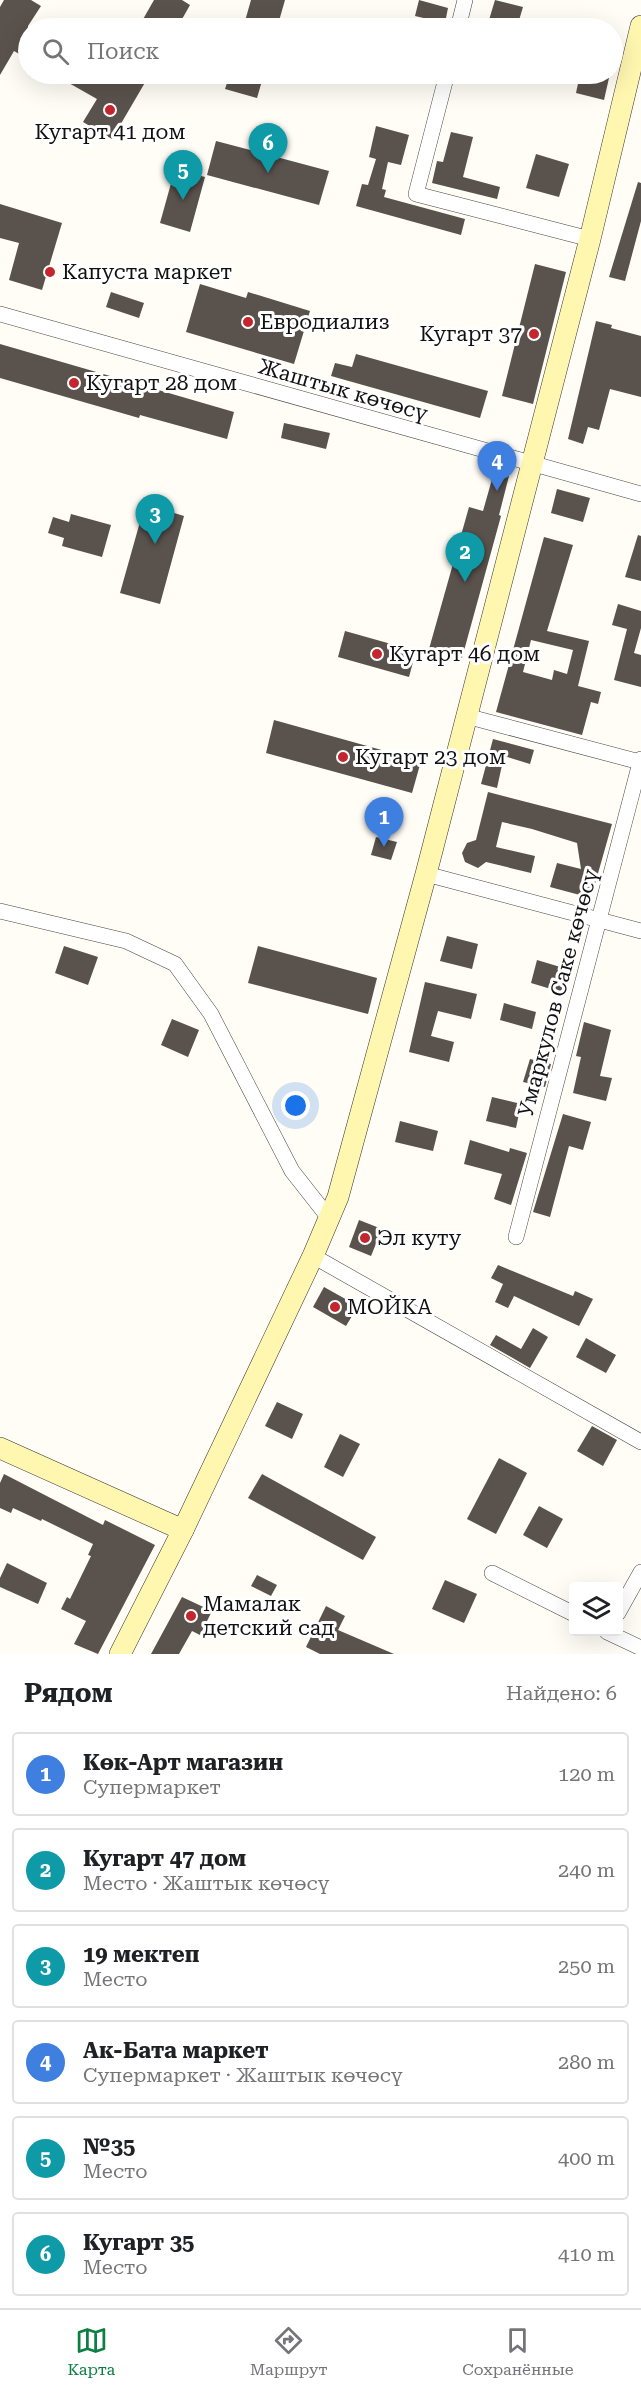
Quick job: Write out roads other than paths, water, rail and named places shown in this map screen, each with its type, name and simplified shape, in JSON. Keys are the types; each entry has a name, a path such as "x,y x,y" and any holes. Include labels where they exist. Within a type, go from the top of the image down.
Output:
{"main road":[{"path":"120,1654 183,1530 313,1256 338,1197 426,874 590,239 640,32"},
{"path":"0,1448 183,1530"}],"street":[{"path":"460,18 465,0"},
{"path":"444,84 416,194 590,239"},
{"name":"Жаштык көчөсү","path":"0,314 531,465 641,494"},
{"path":"466,716 641,761"},
{"name":"Умаркулов Саке көчөсү","path":"516,1237 641,761"},
{"path":"426,874 641,931"},
{"path":"0,911 126,941 176,964 212,1014 291,1171 329,1218"},
{"path":"313,1256 641,1442"},
{"path":"623,1604 641,1572"},
{"path":"492,1573 569,1612"},
{"path":"616,1636 641,1648"}],"place":[{"name":"Кугарт 41 дом","path":"110,110"},
{"name":"Кугарт 35","path":"268,173"},
{"name":"№35","path":"183,200"},
{"name":"Капуста маркет","path":"50,272"},
{"name":"Евродиализ","path":"248,322"},
{"name":"Кугарт 37","path":"534,334"},
{"name":"Кугарт 28 дом","path":"74,383"},
{"name":"Ак-Бата маркет","path":"497,491"},
{"name":"19 мектеп","path":"155,544"},
{"name":"Кугарт 47 дом","path":"465,582"},
{"name":"Кугарт 46 дом","path":"377,654"},
{"name":"Кугарт 23 дом","path":"343,757"},
{"name":"Көк-Арт магазин","path":"384,847"},
{"name":"Эл куту","path":"365,1238"},
{"name":"МОЙКА","path":"335,1307"},
{"name":"Мамалак детский сад","path":"191,1616"}]}
